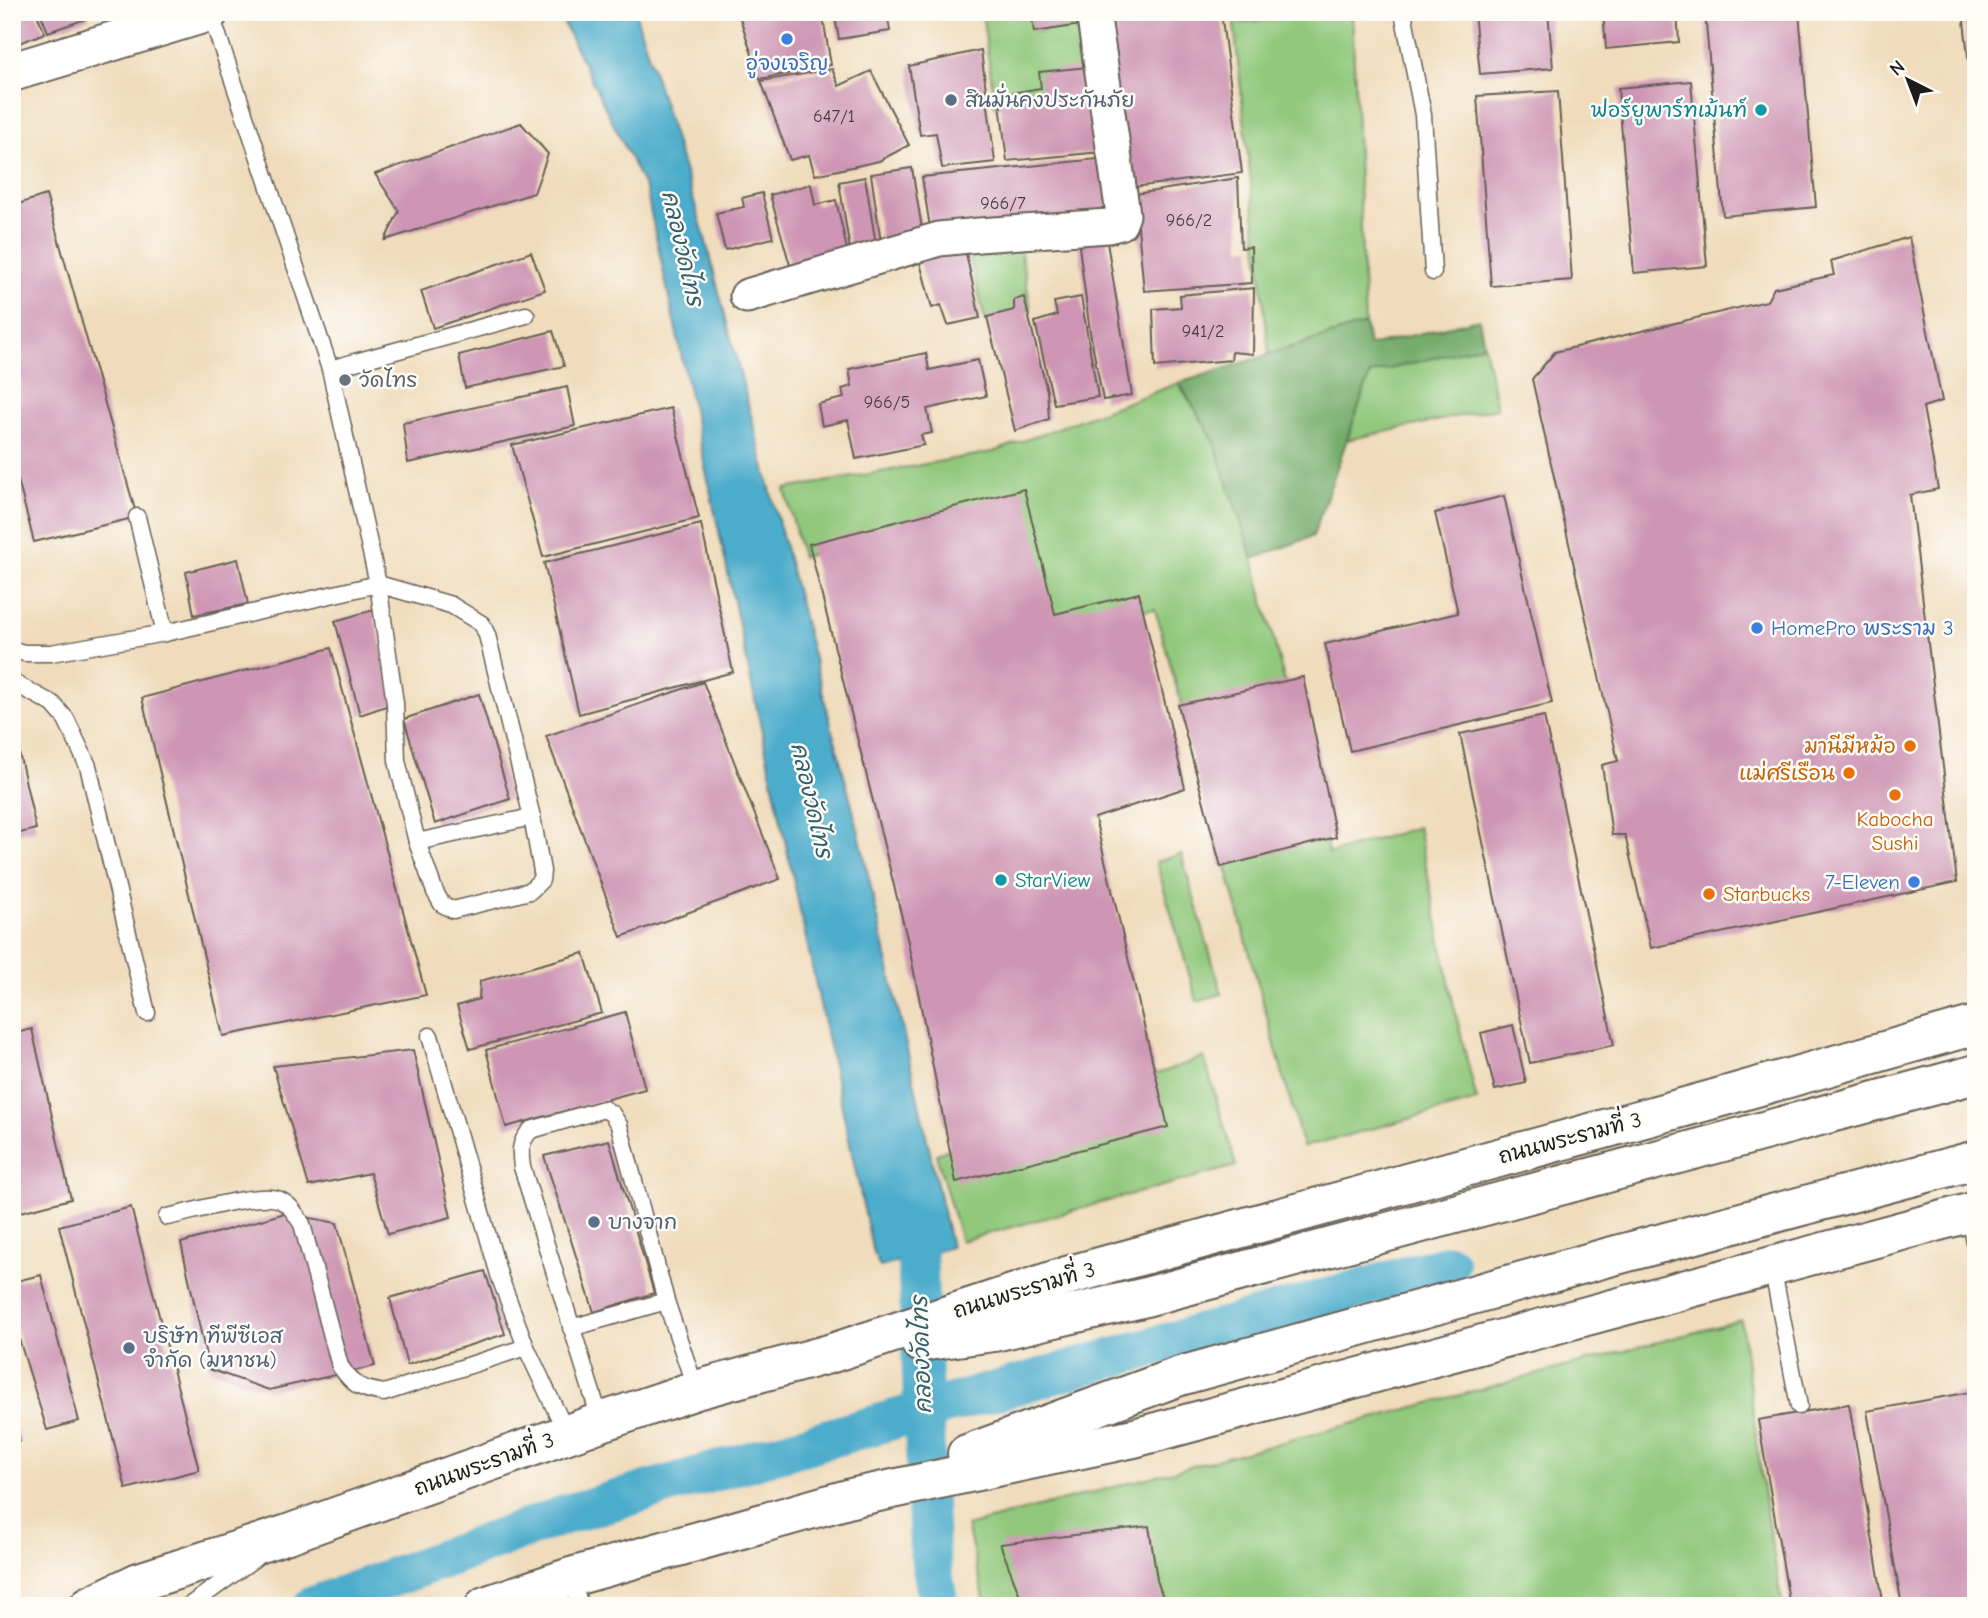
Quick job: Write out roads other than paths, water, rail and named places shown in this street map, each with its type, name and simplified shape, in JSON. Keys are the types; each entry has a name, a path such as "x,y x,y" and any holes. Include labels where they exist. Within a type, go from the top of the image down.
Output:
{"main road":[{"path":"12,72 169,18 210,12"},
{"name":"ถนนพระรามที่ 3","path":"991,1317 1083,1271 1976,1025"},
{"name":"ถนนพระรามที่ 3","path":"89,1606 139,1582 288,1534 696,1390 829,1354 991,1317 1067,1317 1976,1074"},
{"path":"485,1606 576,1592 855,1497 1013,1450 1180,1376 1609,1257 1976,1160"},
{"path":"1013,1450 1147,1434 1772,1266 1974,1224"}],"street":[{"path":"747,296 939,239 1120,223 1122,207 1093,12"}],"lane":[{"path":"12,650 51,653 165,633 378,584 451,605 482,624 487,635 532,817 542,871 541,880 530,891 453,910 442,904 435,892 417,842 397,761 395,703 378,584 330,369 210,12"},
{"path":"1403,12 1423,115 1433,272"},
{"path":"330,369 526,315"},
{"path":"137,517 165,633"},
{"path":"12,682 53,704 66,719 88,766 147,1013"},
{"path":"417,842 532,817"},
{"path":"430,1036 500,1278 526,1347 584,1428"},
{"path":"584,1428 571,1328 522,1167 520,1149 523,1138 531,1130 604,1108 619,1125 666,1301 696,1390"},
{"path":"167,1217 265,1196 282,1200 294,1210 302,1224 340,1366 351,1382 367,1390 384,1393 526,1347"},
{"path":"1772,1266 1800,1406"},
{"path":"571,1328 666,1301"},
{"path":"189,1606 288,1534"}],"water":[{"path":"558,12 635,12 704,234 858,829 951,1247 880,1267 873,1252 646,190"}],"waterway":[{"name":"คลองวัดไทร","path":"906,1202 917,1248 929,1551 939,1606"},
{"path":"313,1606 564,1515 1449,1264"}],"place":[{"name":"อู่จงเจริญ","path":"787,39"},
{"name":"สินมั่นคงประกันภัย","path":"951,100"},
{"name":"ฟอร์ยูพาร์ทเม้นท์","path":"1761,110"},
{"name":"วัดไทร","path":"345,380"},
{"name":"HomePro พระราม 3","path":"1757,628"},
{"name":"มานีมีหม้อ","path":"1910,746"},
{"name":"แม่ศรีเรือน","path":"1849,773"},
{"name":"Kabocha Sushi","path":"1895,795"},
{"name":"StarView","path":"1001,880"},
{"name":"7-Eleven","path":"1914,882"},
{"name":"Starbucks","path":"1709,894"},
{"name":"บางจาก","path":"594,1222"},
{"name":"บริษัท ทีพีซีเอส จำกัด (มหาชน)","path":"129,1348"}]}
